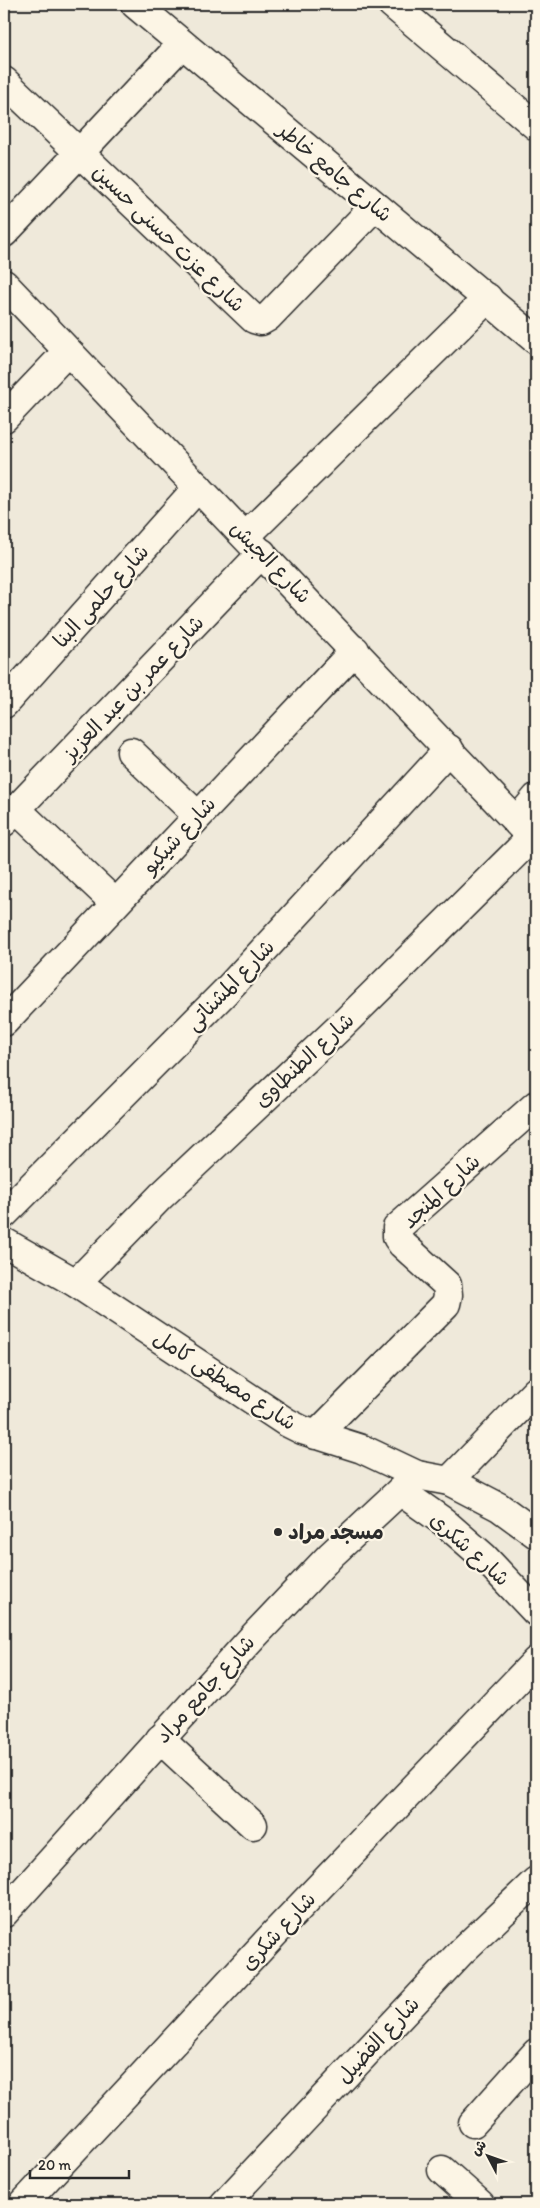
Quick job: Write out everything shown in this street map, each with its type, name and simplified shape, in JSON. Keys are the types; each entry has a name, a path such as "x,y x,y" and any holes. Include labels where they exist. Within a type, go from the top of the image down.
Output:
{"street":[{"name":"شارع جامع خاطر","path":"135,4 536,340"},
{"path":"392,4 536,126"},
{"path":"4,233 182,44"},
{"name":"شارع عزت حسنى حسين","path":"4,81 254,319 261,321 268,317 375,206"},
{"name":"شارع الجيش","path":"4,284 528,833"},
{"name":"شارع عمر بن عبد العزيز","path":"10,815 254,545 488,298"},
{"path":"4,418 67,352"},
{"name":"شارع حلمى البنا","path":"4,704 198,487"},
{"name":"شارع شيكيو","path":"4,1022 355,650"},
{"name":"شارع المشناتى","path":"4,1214 225,992 449,749"},
{"path":"131,752 198,815"},
{"name":"شارع الطنطاوى","path":"76,1283 161,1196 339,1028 528,833 536,798"},
{"path":"10,815 115,903"},
{"name":"شارع المنجد","path":"316,1435 446,1304 447,1285 402,1244 397,1237 397,1228 536,1105"},
{"name":"شارع مصطفى كامل","path":"5,1244 76,1283 286,1422 316,1435 362,1449 409,1483 449,1481 499,1506 536,1532"},
{"path":"449,1481 536,1391"},
{"name":"شارع شكرى","path":"409,1483 444,1522 484,1557 536,1612"},
{"name":"شارع جامع مراد","path":"4,1913 331,1555 409,1483"},
{"name":"شارع شكرى","path":"23,2204 275,1933 536,1661"},
{"path":"160,1740 253,1825"},
{"name":"شارع الفضيل","path":"224,2204 462,1951 536,1881"},
{"path":"473,2123 536,2053"},
{"path":"442,2170 480,2204"}],"place":[{"name":"مسجد مراد","path":"278,1532"}]}
